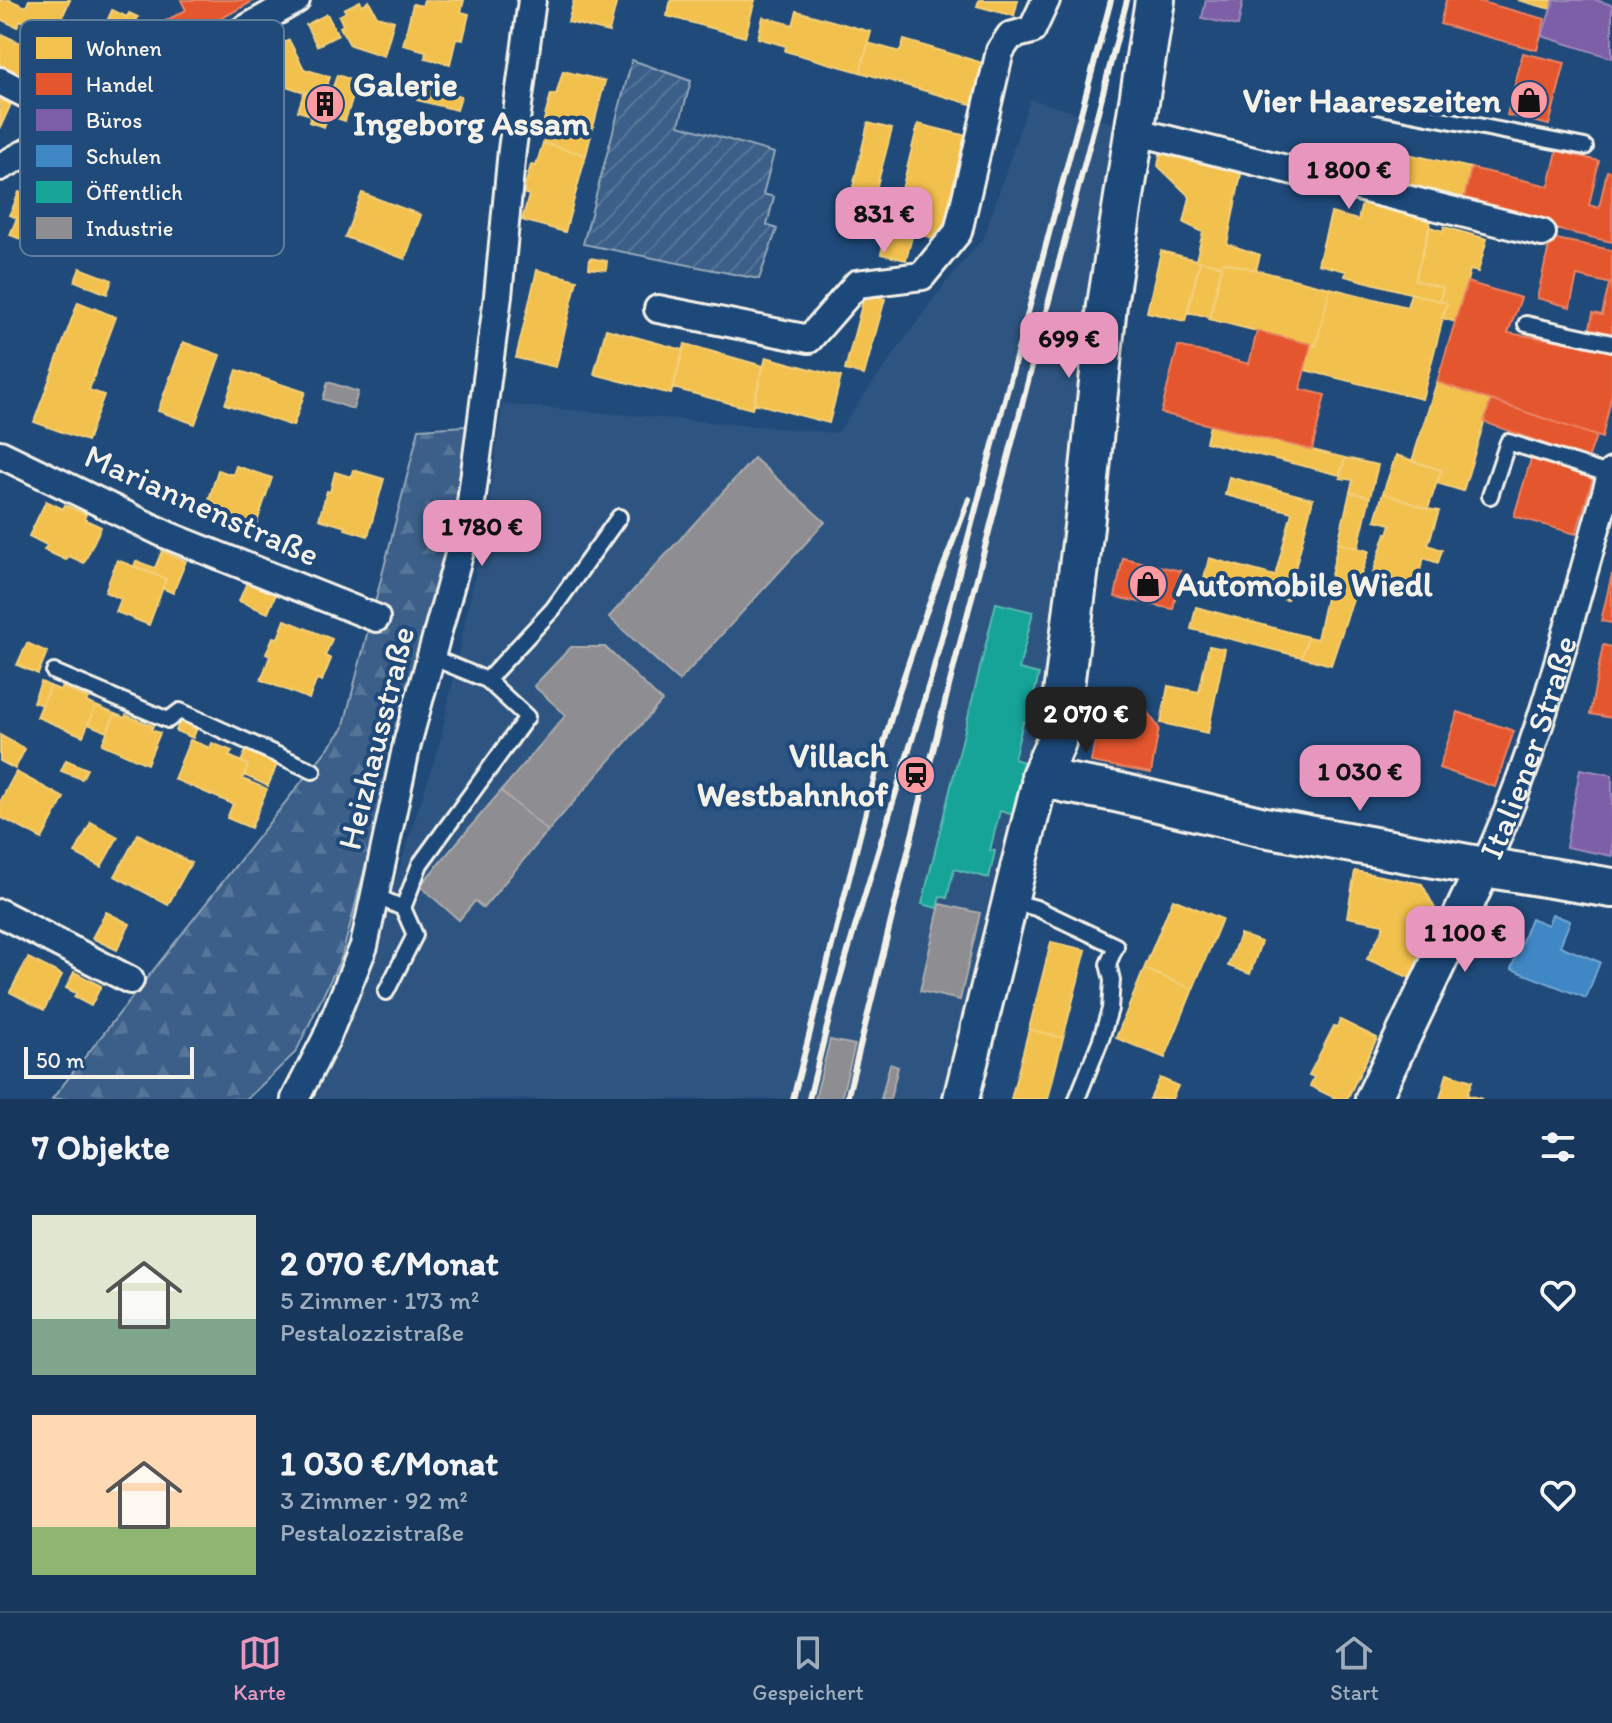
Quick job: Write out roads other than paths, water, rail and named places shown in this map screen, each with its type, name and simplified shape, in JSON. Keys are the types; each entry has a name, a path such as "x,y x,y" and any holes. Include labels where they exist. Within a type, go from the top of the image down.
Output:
{"main road":[{"path":"1155,0 1107,305 1084,527 1056,742 1041,776 1264,827 1612,888"}],"street":[{"path":"261,20 296,0"},
{"name":"Heizhausstraße","path":"295,1099 326,1039 364,946 407,744 469,518 532,0"},
{"path":"658,309 809,339 857,284 922,276 958,232 1000,51 1010,36 1032,30 1046,0"},
{"path":"0,81 20,91"},
{"path":"1134,134 1154,136 1542,233"},
{"path":"0,167 20,156"},
{"name":"Mariannenstraße","path":"0,454 167,535 376,618"},
{"name":"Italiener Straße","path":"1373,1099 1497,840 1546,705 1612,473"},
{"path":"961,1099 1041,776"},
{"path":"0,913 130,980"}],"lane":[{"path":"1376,106 1585,147"},
{"path":"1526,324 1612,343"},
{"path":"1490,496 1508,442 1612,473"},
{"path":"487,680 553,609 619,517"},
{"path":"403,908 420,864 527,717 487,680 431,657"},
{"path":"54,672 168,720 180,711 313,771"},
{"path":"375,896 403,908 415,935 386,992"},
{"path":"1011,901 1036,908 1116,946 1108,964 1112,980 1110,1009 1077,1099"}],"railway":[{"path":"809,1099 834,999 932,674 1111,0"},
{"path":"847,1099 951,678 1127,0"},
{"path":"793,1099 896,700 969,499"}],"place":[{"name":"Vier Haareszeiten","path":"1529,100"},
{"name":"Galerie Ingeborg Assam","path":"325,104"},
{"name":"Automobile Wiedl","path":"1148,584"},
{"name":"Villach Westbahnhof","path":"916,775"}]}
